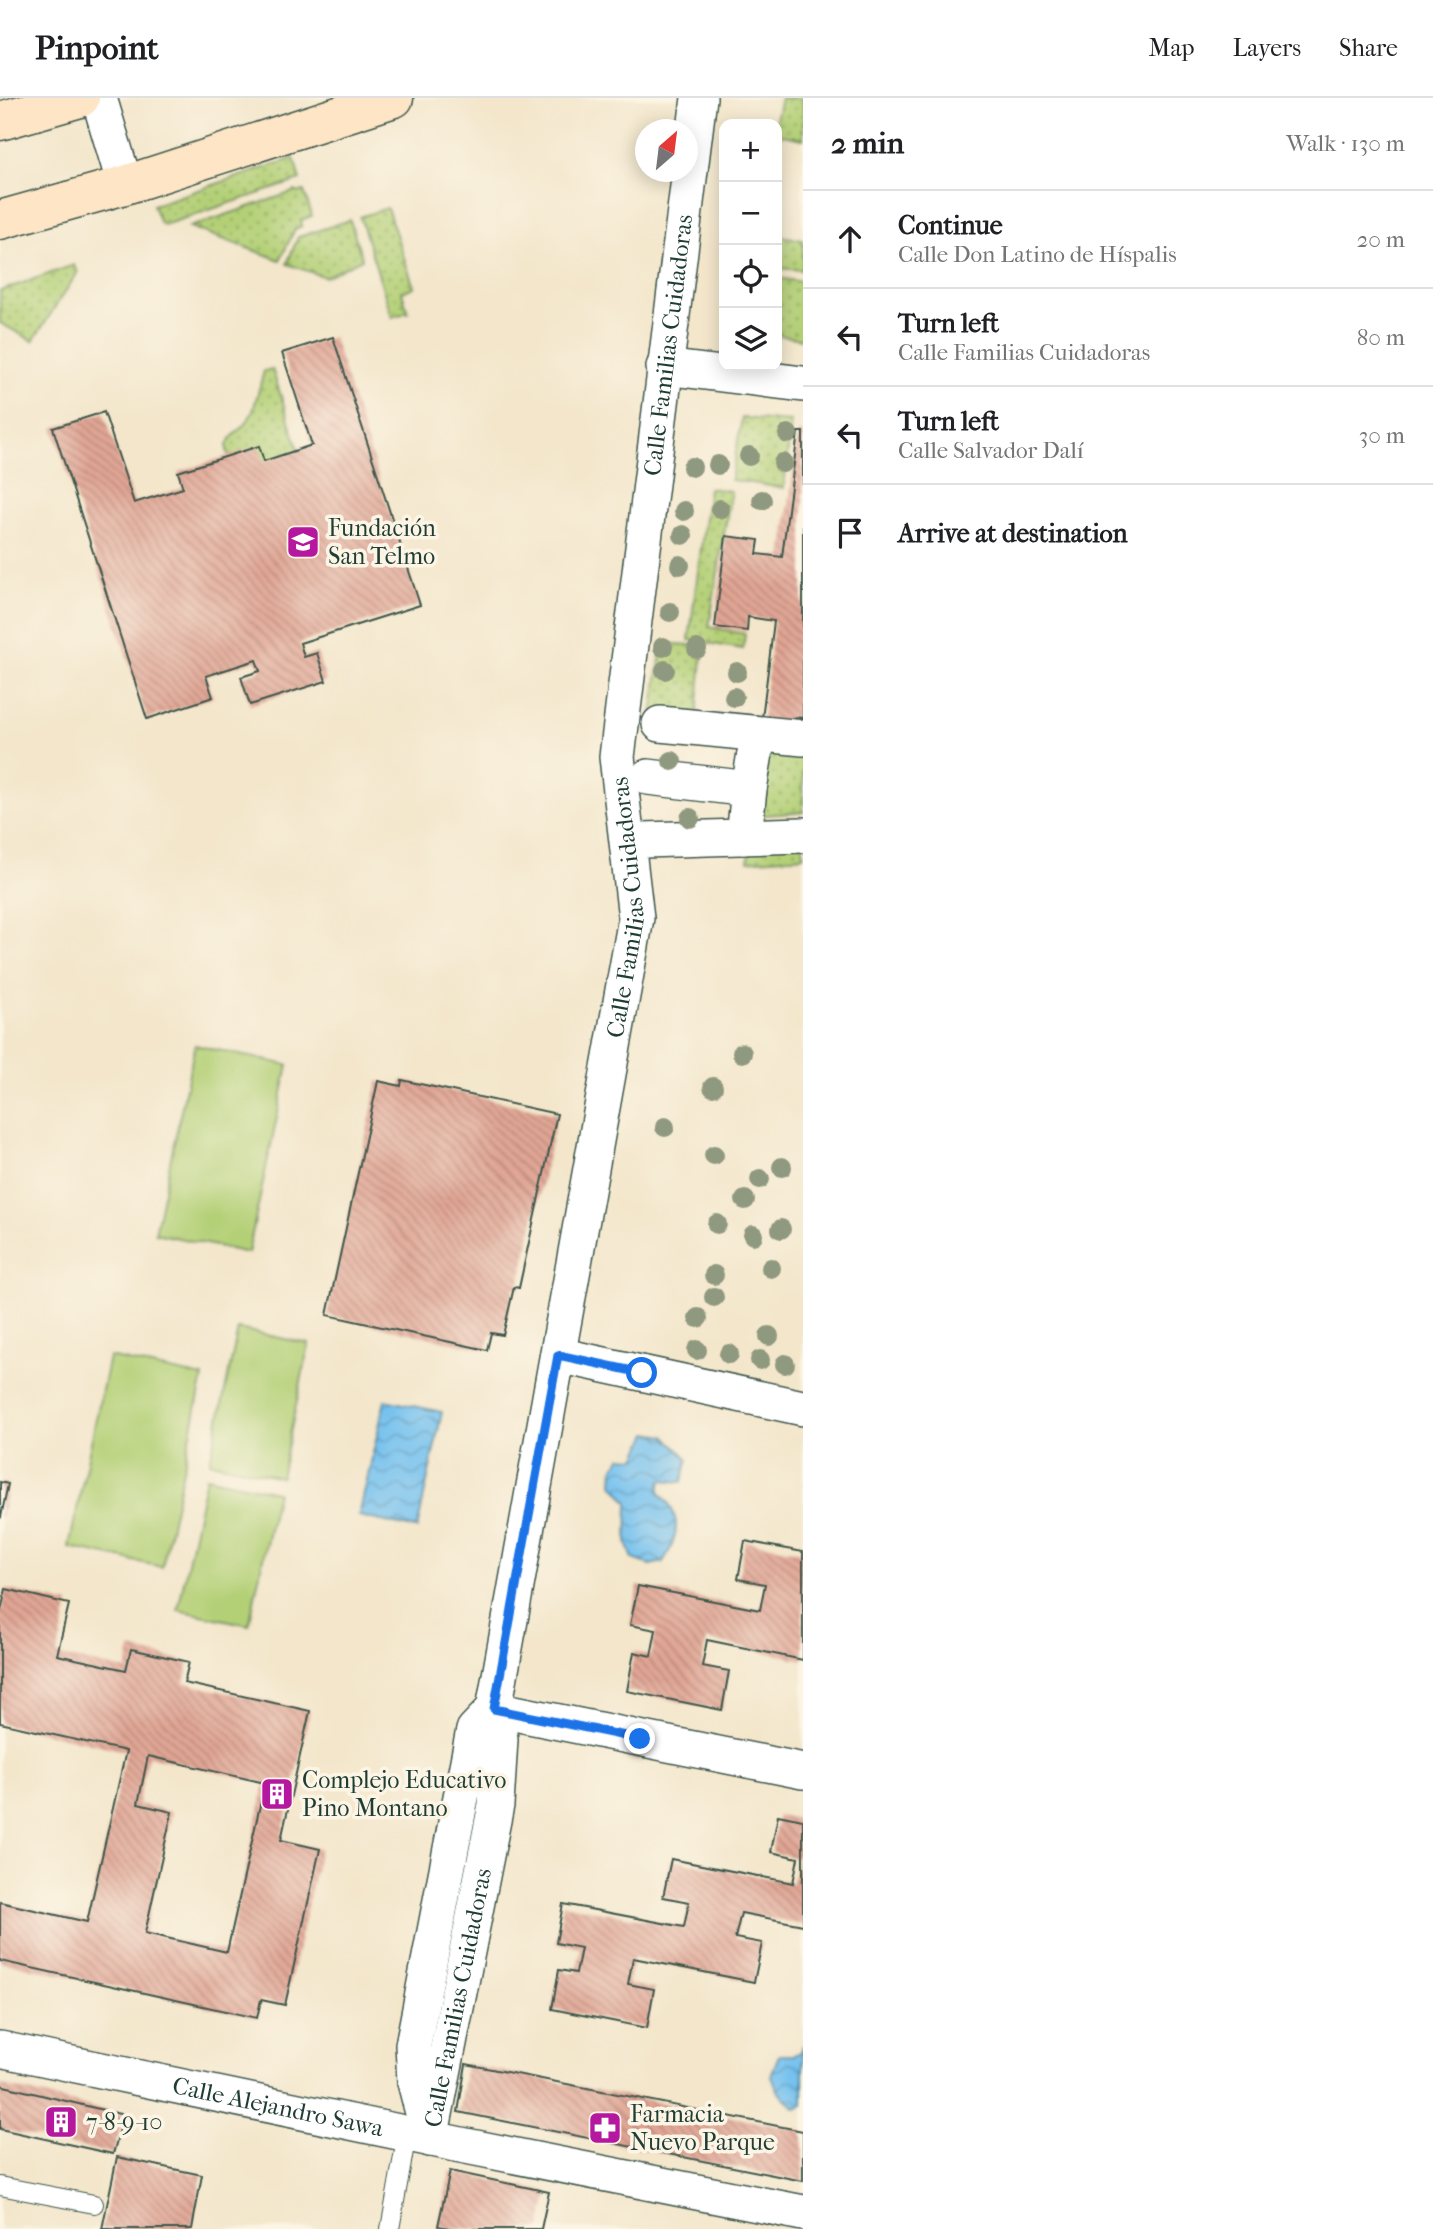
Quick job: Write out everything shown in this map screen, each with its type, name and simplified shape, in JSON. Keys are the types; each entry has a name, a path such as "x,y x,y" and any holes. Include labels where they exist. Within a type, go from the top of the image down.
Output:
{"street":[{"path":"0,121 80,98"},
{"path":"99,98 125,185"},
{"path":"0,220 125,185 394,98"},
{"name":"Calle Familias Cuidadoras","path":"418,2136 413,2045 474,1730 494,1709 636,918 617,757 699,98"},
{"path":"664,367 803,384"},
{"path":"660,724 803,737"},
{"path":"744,837 756,747"},
{"path":"648,777 749,789"},
{"path":"644,840 803,835"},
{"path":"558,1355 803,1408"},
{"path":"494,1709 803,1772"},
{"name":"Calle Alejandro Sawa","path":"0,2049 803,2213"}],"lane":[{"path":"390,2229 418,2136"},
{"path":"0,2186 93,2204"}],"green space":[{"path":"781,98 803,98 803,139 782,135 782,119 776,119"},
{"path":"294,158 300,180 164,225 160,223 153,205"},
{"path":"296,191 304,191 312,216 301,220 302,226 295,229 280,260 190,227"},
{"path":"387,208 414,287 402,292 408,312 392,317 360,217"},
{"path":"350,220 362,259 325,277 287,264 298,237"},
{"path":"782,236 803,240 803,270 782,268"},
{"path":"74,265 78,272 33,341 0,323 0,291"},
{"path":"782,279 803,282 803,339 782,336"},
{"path":"272,369 301,457 263,470 231,462 227,445 253,411 264,371"},
{"path":"742,418 791,422 784,488 731,480"},
{"path":"709,488 731,491 709,627 745,634 743,649 689,640"},
{"path":"662,643 703,646 696,729 651,723"},
{"path":"763,734 803,737 803,812 754,816"},
{"path":"803,825 803,856 748,861 752,830"},
{"path":"195,1045 288,1065 248,1253 155,1233"},
{"path":"238,1329 309,1344 281,1477 210,1462"},
{"path":"109,1357 203,1377 162,1567 69,1547"},
{"path":"206,1477 277,1492 249,1625 178,1610"}],"water":[{"path":"385,1400 442,1412 417,1529 359,1516"},
{"path":"648,1433 665,1436 688,1459 682,1482 661,1480 659,1492 672,1509 675,1534 663,1562 650,1565 633,1559 627,1543 628,1502 613,1484 614,1467 622,1457 636,1458"},
{"path":"803,2045 803,2105 796,2108 780,2094 771,2075 779,2055 794,2055 801,2052"}],"building":[{"path":"333,337 420,605 300,643 304,657 317,653 326,681 250,705 241,677 260,671 256,660 206,676 213,697 147,719 53,428 104,412 134,503 183,488 178,472 259,446 264,461 312,445 282,353"},
{"path":"798,432 803,432 803,718 795,717 794,731 761,727 774,621 748,617 747,631 715,627 726,536 759,540 757,554 782,557"},
{"path":"402,1080 557,1114 519,1288 514,1287 503,1335 491,1333 487,1350 327,1315 378,1081 401,1086"},
{"path":"0,1482 8,1484 1,1517 0,1516"},
{"path":"745,1541 803,1552 803,1660 707,1640 702,1666 729,1671 722,1710 627,1691 634,1652 651,1656 656,1630 630,1625 638,1586 760,1610 765,1584 738,1579"},
{"name":"Complejo Educativo Pino Montano","path":"6,1589 69,1604 57,1655 126,1670 131,1649 189,1662 184,1683 310,1711 281,1840 320,1849 285,2005 261,2000 257,2018 0,1961 0,1902 87,1922 126,1751 0,1723 0,1615","holes":["148,1756 265,1783 227,1952 145,1933 172,1812 138,1804"]},
{"path":"778,1815 803,1820 803,1925 741,1913 735,1938 762,1943 754,1982 633,1958 628,1984 654,1989 647,2028 552,2009 559,1970 576,1973 581,1948 556,1943 563,1904 684,1927 689,1902 663,1897 671,1859 793,1883 798,1858 771,1852"},
{"path":"466,2064 803,2131 803,2181 458,2112"},
{"name":"7-8-9-10","path":"0,2085 124,2115 113,2154 0,2129"},
{"path":"117,2157 202,2175 192,2229 102,2229"},
{"path":"450,2171 549,2192 541,2229 454,2229 438,2226"}],"place":[{"name":"Fundación San Telmo","path":"303,542"},
{"name":"Complejo Educativo Pino Montano","path":"277,1794"},
{"name":"7-8-9-10","path":"61,2122"},
{"name":"Farmacia Nuevo Parque","path":"605,2128"}],"route":[{"path":"640,1739 494,1709 558,1355 642,1373"}]}
